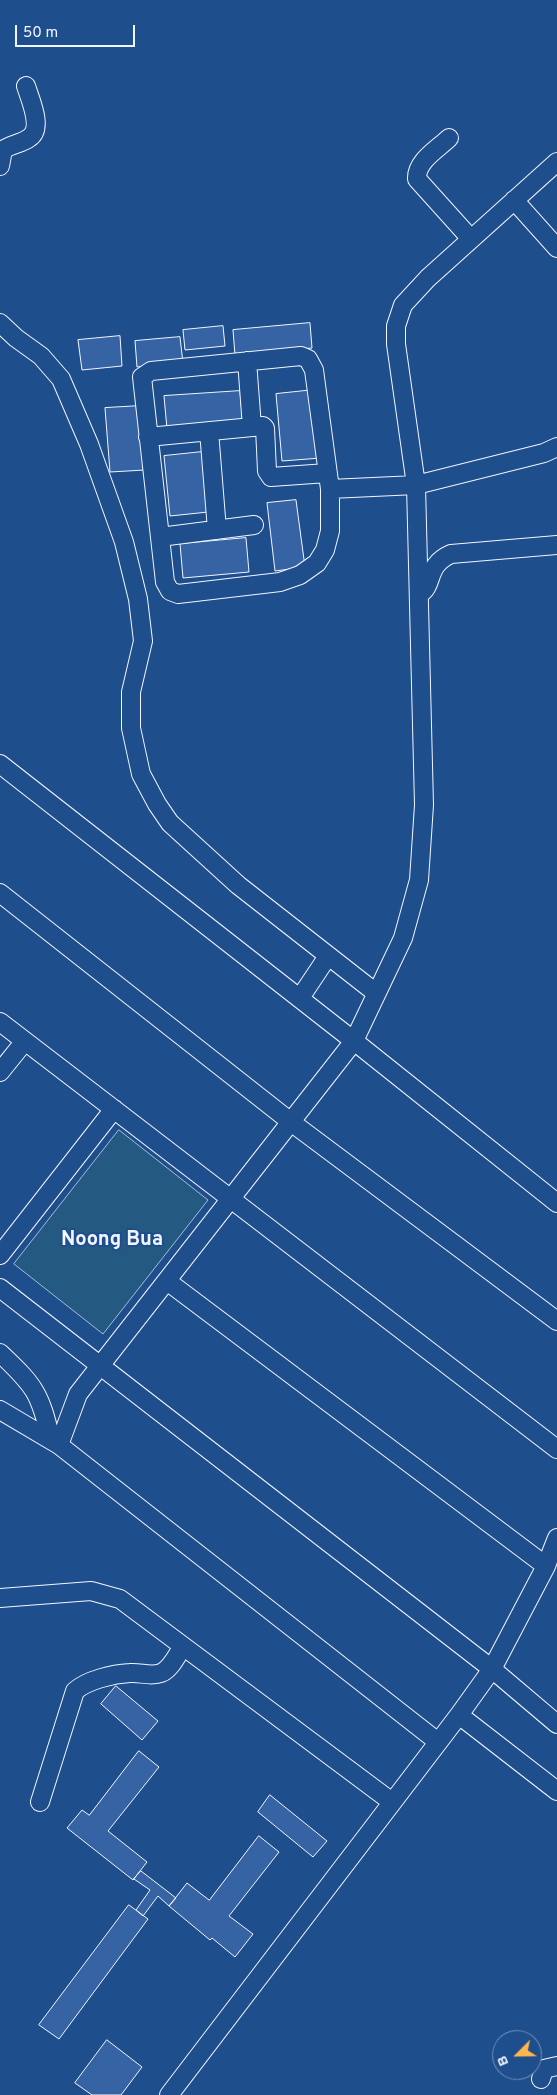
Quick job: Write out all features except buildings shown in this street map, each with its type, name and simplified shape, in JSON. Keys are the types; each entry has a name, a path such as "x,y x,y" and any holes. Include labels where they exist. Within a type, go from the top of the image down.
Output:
{"street":[{"path":"0,166 3,150 28,139 35,129 35,118 26,86"},
{"path":"449,138 421,164 416,173 416,179 471,239"},
{"path":"55,1442 78,1394 354,1041 403,938 419,880 424,805 416,485 396,344 398,315 403,305 428,278 557,162"},
{"path":"514,200 557,248"},
{"path":"0,323 16,338 41,356 61,379 89,444 124,542 138,599 143,641 131,692 131,728 141,774 170,823 238,885 376,993"},
{"path":"301,356 308,359 314,370 329,481 330,531 325,550 317,563 300,575 280,582 178,594 170,591 165,582 142,382 144,374 151,371 246,362 301,356"},
{"path":"246,362 252,427"},
{"path":"148,436 263,426 265,428 267,471 271,477 416,485 544,453 557,447"},
{"path":"209,431 217,530"},
{"path":"160,537 254,525"},
{"path":"419,595 428,586 438,561 451,554 557,545"},
{"path":"0,764 300,998 557,1203"},
{"path":"0,893 291,1122 557,1321"},
{"path":"300,998 328,956"},
{"path":"0,1022 557,1449"},
{"path":"0,1072 25,1041"},
{"path":"0,1255 114,1109"},
{"path":"167,1281 546,1566"},
{"path":"0,1288 492,1670 557,1724"},
{"path":"0,1353 23,1374 36,1390 55,1442"},
{"path":"0,1410 55,1442 438,1742"},
{"path":"169,2095 462,1712 492,1670 546,1566 557,1538"},
{"path":"0,1598 91,1591 120,1599 392,1802"},
{"path":"40,1802 75,1691 82,1684 130,1673 154,1675 162,1673 168,1668 183,1646"},
{"path":"462,1712 557,1791"},
{"path":"542,2076 544,2069 557,2066"}],"shaded area":[{"path":"119,1130 208,1200 103,1334 14,1264"}],"district":[{"name":"Noong Bua","path":"112,1241"}]}
